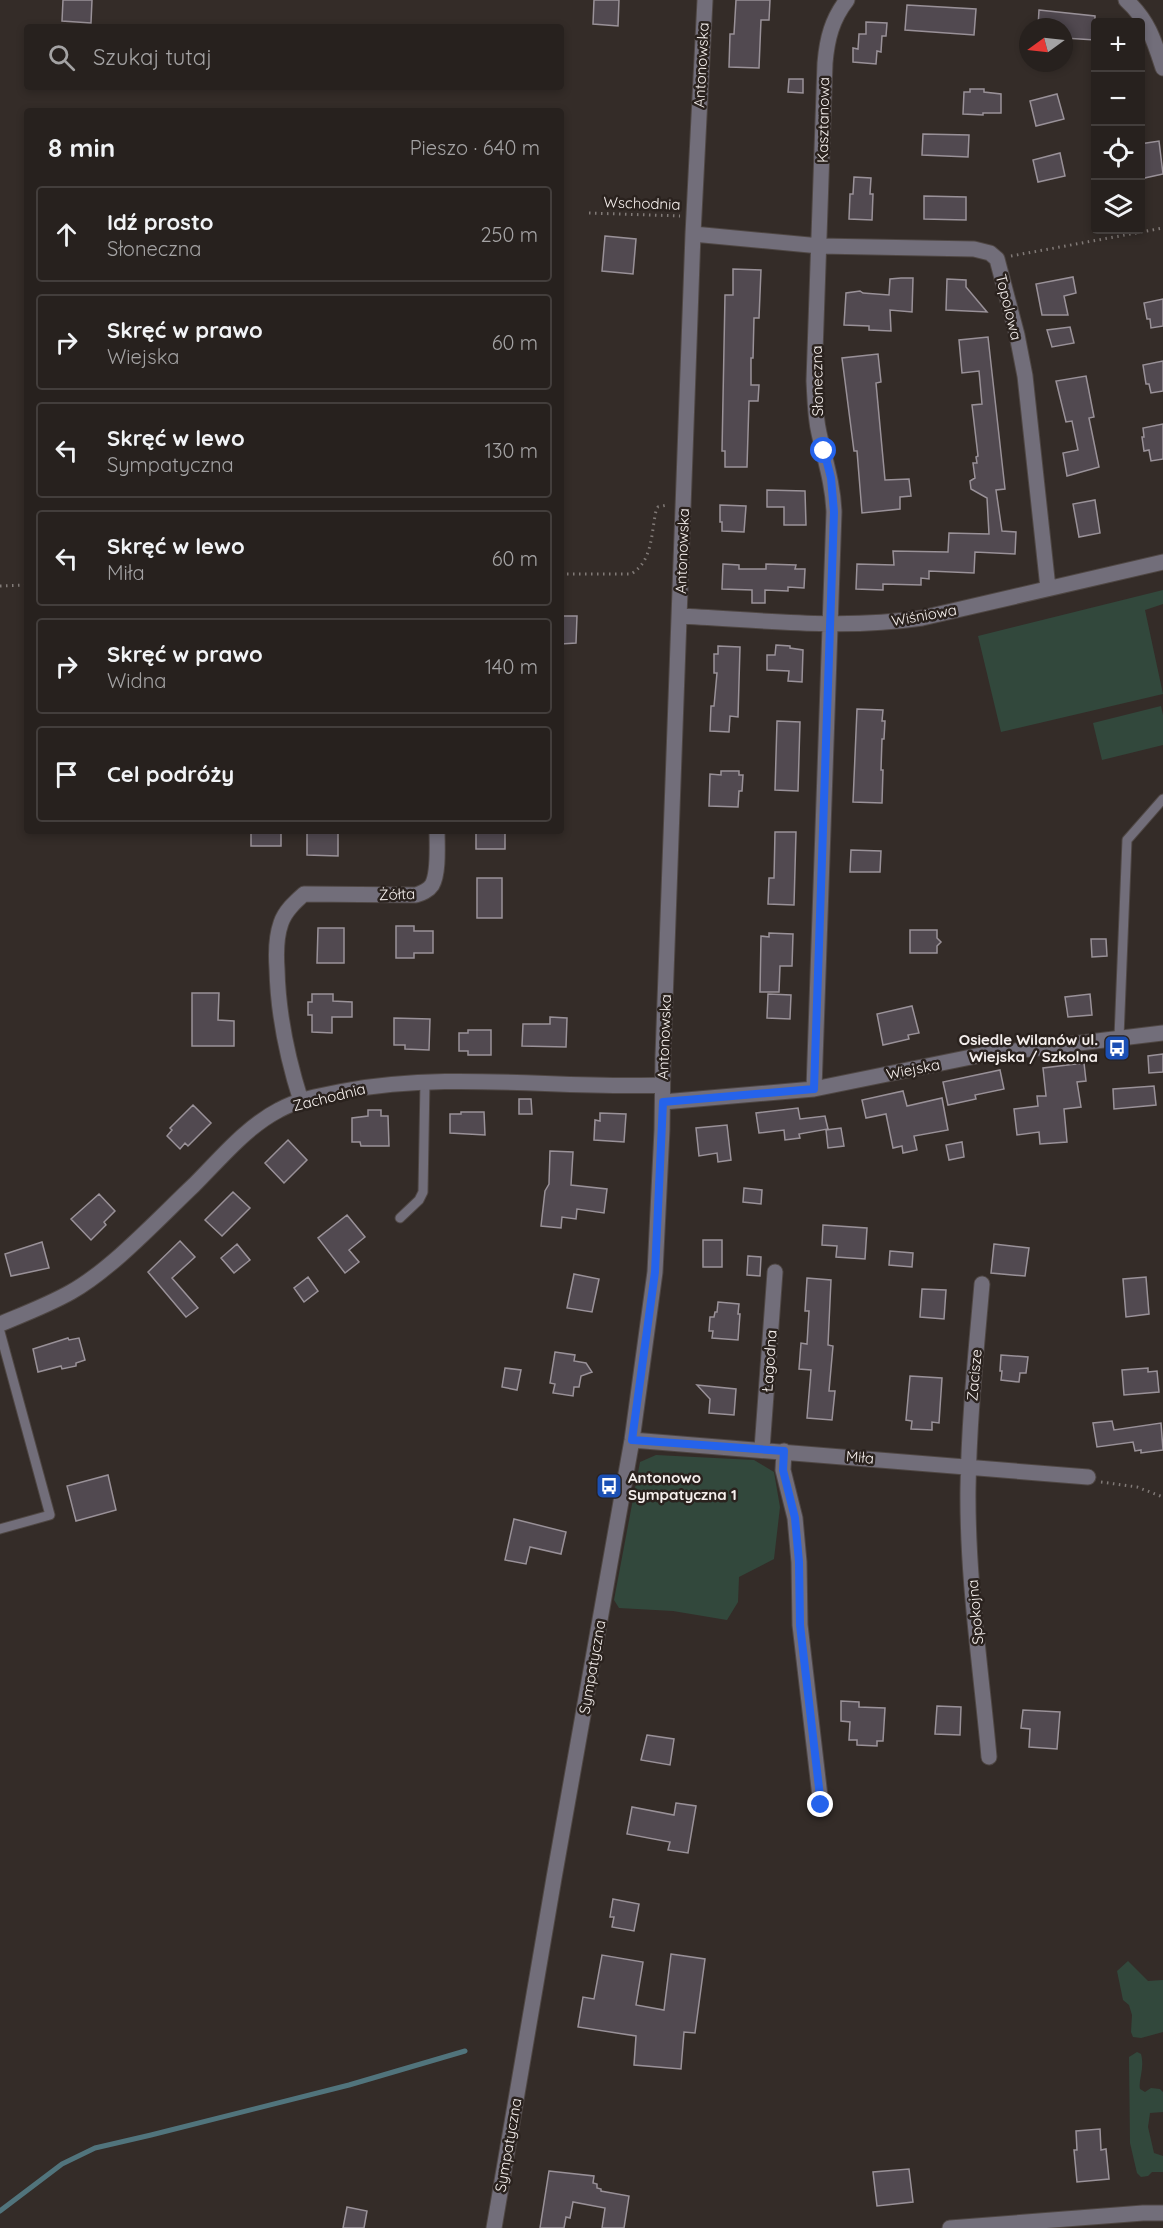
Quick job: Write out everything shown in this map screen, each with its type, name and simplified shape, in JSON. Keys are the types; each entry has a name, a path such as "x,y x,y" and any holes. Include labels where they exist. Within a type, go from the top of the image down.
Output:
{"street":[{"name":"Antonowska","path":"663,1102 693,234 705,0"},
{"name":"Kasztanowa","path":"820,246 827,42 839,10 847,0"},
{"path":"1126,0 1140,15 1153,35 1163,68"},
{"name":"Topolowa","path":"693,234 820,246 974,249 990,252 997,259 1025,376 1048,588"},
{"name":"Słoneczna","path":"814,1089 834,494 819,432 815,400 820,246"},
{"name":"Wiśniowa","path":"680,616 830,624 895,622 922,618 1163,562"},
{"name":"Żółta","path":"301,1101 286,1054 277,1000 276,954 281,922 304,894 416,895 427,891 433,884 437,834"},
{"name":"Wiejska","path":"663,1102 814,1089 981,1055 1163,1033"},
{"name":"Zachodnia","path":"0,1324 72,1292 94,1276 251,1130 278,1110 301,1101 380,1085 425,1082 517,1081 662,1085"},
{"name":"Sympatyczna","path":"494,2228 632,1440 655,1272 663,1102"},
{"name":"Łagodna","path":"762,1449 775,1272"},
{"name":"Zacisze","path":"969,1466 969,1438 982,1284"},
{"name":"Miła","path":"632,1440 1088,1477"},
{"path":"784,1451 783,1470 795,1518 799,1562 800,1625 821,1805"},
{"name":"Spokojna","path":"969,1466 971,1560 989,1757"},
{"path":"950,2228 1163,2213"}],"lane":[{"path":"1119,1037 1127,840 1163,799"},
{"path":"400,1218 419,1200 423,1192 425,1082"},
{"path":"0,1332 50,1515 0,1529"}],"path":[{"name":"Wschodnia","path":"589,213 694,216"},
{"path":"997,259 1163,228"},
{"path":"564,574 631,574 640,569 647,556 658,507 684,505"},
{"path":"0,586 24,585"},
{"path":"1088,1477 1110,1484 1137,1487 1163,1497"}],"green space":[{"path":"1163,590 1163,604 1145,610 1163,694 1001,732 978,636"},
{"path":"1161,706 1163,745 1102,760 1093,723"},
{"path":"656,1455 754,1460 774,1472 780,1507 774,1559 739,1577 738,1602 727,1620 673,1611 619,1608 614,1600 640,1462"},
{"path":"1128,1961 1148,1981 1163,1980 1163,2032 1141,2038 1133,2037 1132,2015 1129,2005 1123,2000 1117,1971"},
{"path":"1137,2052 1141,2054 1142,2059 1140,2089 1145,2092 1151,2088 1160,2089 1163,2092 1163,2112 1150,2113 1148,2127 1154,2153 1163,2156 1163,2172 1152,2172 1148,2176 1141,2177 1137,2173 1130,2143 1129,2057"}],"building":[{"path":"63,0 92,0 91,23 62,21"},
{"path":"594,0 619,0 618,26 593,24"},
{"path":"736,0 770,0 769,20 761,20 759,68 729,67 730,34 734,34"},
{"path":"907,5 976,9 974,35 905,30"},
{"path":"1039,10 1095,16 1091,18 1091,40 1073,39 1073,18 1039,18"},
{"path":"866,22 887,23 886,36 882,36 881,52 877,51 876,64 853,62 853,48 858,49 859,34 866,34"},
{"path":"789,79 803,79 803,93 788,92"},
{"path":"970,89 984,89 984,92 1001,94 1001,113 963,114 964,92 970,92"},
{"path":"1057,94 1064,119 1036,126 1030,101"},
{"path":"923,134 969,135 968,157 922,155"},
{"path":"1159,141 1163,174 1145,178 1145,143"},
{"path":"1060,153 1065,176 1038,182 1033,160"},
{"path":"854,177 871,178 872,220 849,219 850,194 853,194"},
{"path":"924,196 966,197 966,220 924,219"},
{"path":"605,236 636,239 633,274 602,271"},
{"path":"733,269 761,270 759,318 754,318 753,358 751,358 751,385 759,385 758,401 749,401 747,467 725,467 725,451 722,451 725,295 733,295"},
{"path":"1073,277 1076,293 1064,296 1068,315 1042,315 1036,284"},
{"path":"913,278 912,312 890,310 891,331 869,330 869,326 844,325 846,293 860,291 889,295 890,279"},
{"path":"947,279 966,280 966,287 987,312 946,310"},
{"path":"1163,299 1163,326 1151,328 1144,303"},
{"path":"1070,327 1074,343 1052,347 1047,330"},
{"path":"988,337 1005,489 996,490 1002,531 1016,532 1015,554 975,552 974,573 929,571 929,579 921,578 921,585 883,584 883,590 856,589 857,564 894,565 893,551 948,552 949,533 989,534 987,498 971,489 970,481 975,478 973,463 977,463 976,457 978,456 972,405 982,404 979,371 962,373 959,340"},
{"path":"878,354 881,382 876,383 885,480 909,479 911,496 900,497 900,509 862,513 857,451 854,451 842,358"},
{"path":"1163,361 1163,391 1151,393 1149,384 1146,384 1143,365"},
{"path":"1086,376 1094,417 1089,418 1099,467 1067,476 1063,453 1078,450 1072,421 1066,422 1056,381"},
{"path":"1163,424 1163,459 1151,461 1149,450 1144,451 1143,428"},
{"path":"767,490 805,491 806,525 784,525 784,507 767,507"},
{"path":"1095,500 1100,533 1079,537 1073,504"},
{"path":"720,505 746,506 744,532 722,531"},
{"path":"723,564 739,565 739,569 766,569 766,564 796,565 795,569 805,569 804,588 788,587 788,591 765,590 765,603 752,603 752,590 722,589"},
{"path":"564,616 577,616 576,643 564,644"},
{"path":"776,645 803,650 802,682 788,681 789,671 767,670 767,655 775,655"},
{"path":"718,646 740,647 738,717 730,716 729,732 710,731 711,706 714,706 717,673 714,673 714,654 718,654"},
{"path":"857,709 883,710 882,721 885,721 884,739 882,739 882,803 853,802"},
{"path":"777,721 800,722 798,791 775,790"},
{"path":"721,771 739,771 739,775 743,775 738,807 709,806 710,774 721,775"},
{"path":"775,832 796,832 794,905 768,904 769,878 774,878"},
{"path":"251,834 281,834 281,846 251,846"},
{"path":"307,834 338,834 338,856 307,855"},
{"path":"476,834 505,834 505,849 476,849"},
{"path":"851,850 881,851 880,872 850,872"},
{"path":"477,878 502,878 502,918 477,918"},
{"path":"396,926 414,926 414,931 433,931 433,953 414,953 414,958 396,958"},
{"path":"318,928 344,928 344,963 317,963"},
{"path":"910,930 937,930 937,938 941,942 937,946 937,953 910,953"},
{"path":"769,933 793,934 792,966 780,966 779,992 760,992 761,936 769,937"},
{"path":"1091,939 1106,939 1107,956 1092,957"},
{"path":"192,993 219,993 218,1020 234,1021 234,1046 192,1046"},
{"path":"312,994 333,994 333,1001 352,1002 352,1017 332,1017 332,1033 312,1032 312,1015 308,1015 308,1002 312,1002"},
{"path":"768,994 791,995 790,1019 767,1018"},
{"path":"1090,994 1092,1015 1068,1017 1065,997"},
{"path":"912,1006 919,1033 908,1035 909,1039 883,1045 877,1014"},
{"path":"550,1017 567,1018 566,1047 522,1046 523,1024 550,1024"},
{"path":"394,1018 430,1019 429,1050 405,1049 405,1045 394,1045"},
{"path":"468,1030 491,1030 491,1055 468,1055 468,1051 459,1051 459,1033 468,1033"},
{"path":"1163,1054 1163,1072 1149,1073 1148,1056"},
{"path":"1084,1063 1086,1081 1077,1082 1081,1107 1064,1109 1067,1142 1040,1144 1039,1132 1017,1135 1014,1109 1038,1106 1037,1096 1046,1096 1043,1068"},
{"path":"1000,1070 1004,1089 975,1095 976,1099 948,1105 943,1082"},
{"path":"1154,1086 1156,1105 1114,1109 1113,1089"},
{"path":"903,1091 907,1106 942,1098 948,1130 914,1136 917,1150 903,1153 902,1146 893,1148 886,1114 866,1118 862,1100"},
{"path":"519,1099 531,1099 532,1114 519,1114"},
{"path":"193,1105 211,1123 188,1146 185,1143 180,1149 167,1136 172,1130 170,1128"},
{"path":"798,1108 800,1119 825,1116 828,1129 799,1134 800,1138 785,1140 784,1130 759,1133 756,1113"},
{"path":"368,1110 381,1110 381,1116 388,1116 389,1146 361,1146 360,1142 352,1142 352,1118 368,1116"},
{"path":"461,1112 484,1112 485,1135 450,1133 450,1114 461,1114"},
{"path":"600,1113 626,1114 624,1142 594,1140 595,1120 600,1121"},
{"path":"727,1125 731,1160 718,1162 717,1153 699,1156 696,1128"},
{"path":"841,1128 844,1146 828,1148 826,1130"},
{"path":"288,1140 307,1160 284,1183 265,1163"},
{"path":"962,1142 964,1157 949,1160 946,1145"},
{"path":"550,1151 573,1152 571,1185 607,1189 604,1213 577,1209 576,1219 562,1217 561,1228 541,1226 545,1191 549,1184"},
{"path":"744,1188 762,1190 761,1204 743,1202"},
{"path":"233,1192 250,1208 222,1236 205,1220"},
{"path":"99,1194 115,1211 104,1222 106,1225 91,1240 71,1219"},
{"path":"347,1215 365,1237 349,1250 359,1262 345,1273 318,1238"},
{"path":"823,1225 867,1228 865,1259 836,1257 837,1246 822,1245"},
{"path":"703,1240 722,1240 722,1267 703,1267"},
{"path":"180,1241 195,1257 172,1278 198,1308 186,1317 148,1272"},
{"path":"42,1242 49,1268 11,1276 5,1254"},
{"path":"237,1244 250,1260 234,1273 221,1258"},
{"path":"994,1244 1029,1248 1025,1276 991,1273"},
{"path":"890,1251 913,1253 912,1267 889,1265"},
{"path":"748,1256 761,1257 760,1276 747,1275"},
{"path":"574,1274 599,1279 592,1312 567,1308"},
{"path":"308,1277 318,1291 304,1302 294,1288"},
{"path":"1146,1277 1149,1314 1126,1317 1123,1279"},
{"path":"807,1278 831,1280 828,1345 833,1346 829,1391 835,1391 832,1420 807,1418 811,1370 799,1369 801,1343 807,1344 809,1311 805,1311"},
{"path":"922,1289 946,1290 944,1319 920,1317"},
{"path":"718,1302 739,1304 738,1340 712,1338 713,1331 709,1331 710,1317 714,1317 717,1312"},
{"path":"68,1338 69,1340 79,1338 85,1360 76,1363 76,1366 62,1369 61,1366 38,1372 33,1349"},
{"path":"555,1352 575,1355 574,1361 586,1363 592,1372 581,1376 579,1387 574,1387 573,1396 553,1393 555,1384 550,1383"},
{"path":"1001,1355 1028,1357 1026,1373 1020,1373 1019,1382 1001,1380"},
{"path":"505,1368 521,1370 517,1390 502,1387"},
{"path":"1148,1368 1148,1372 1157,1371 1159,1392 1124,1395 1122,1370"},
{"path":"910,1376 942,1378 939,1423 932,1422 932,1430 911,1429 912,1421 906,1420"},
{"path":"697,1385 736,1389 734,1415 709,1413 710,1399"},
{"path":"1112,1421 1114,1430 1161,1423 1163,1450 1141,1453 1141,1450 1135,1451 1133,1442 1097,1447 1093,1423"},
{"path":"108,1475 116,1510 76,1521 67,1486"},
{"path":"514,1519 566,1532 561,1554 530,1547 526,1564 505,1560"},
{"path":"841,1701 859,1702 859,1707 885,1708 883,1741 877,1741 877,1746 857,1745 857,1740 849,1740 850,1722 841,1721"},
{"path":"937,1706 961,1707 960,1735 935,1734"},
{"path":"1023,1710 1060,1712 1057,1749 1029,1747 1030,1729 1021,1728"},
{"path":"647,1735 674,1739 670,1765 641,1760"},
{"path":"676,1803 696,1806 688,1853 668,1850 670,1842 627,1834 632,1807 674,1815"},
{"path":"613,1899 639,1904 634,1931 612,1927 614,1917 610,1917"},
{"path":"671,1954 705,1959 695,2033 684,2032 681,2069 634,2065 636,2036 578,2027 583,1997 594,1999 602,1955 643,1962 636,2005 664,2010"},
{"path":"1100,2129 1101,2150 1106,2149 1109,2179 1077,2182 1074,2150 1077,2150 1076,2131"},
{"path":"909,2169 913,2202 877,2206 873,2172"},
{"path":"549,2171 594,2176 593,2183 597,2184 597,2188 601,2191 629,2196 624,2228 602,2228 605,2208 573,2202 570,2218 566,2217 564,2228 540,2228"},
{"path":"347,2207 367,2211 364,2228 343,2228"}],"waterway":[{"path":"0,2211 62,2164 95,2148 349,2085 465,2051"}],"place":[{"name":"Osiedle Wilanów ul. Wiejska / Szkolna","path":"1117,1048"},
{"name":"Antonowo Sympatyczna 1","path":"609,1486"}],"route":[{"path":"821,1805 800,1625 799,1562 795,1518 783,1470 784,1451 632,1440 655,1272 663,1102 814,1089 834,512 834,494 824,451"}]}
